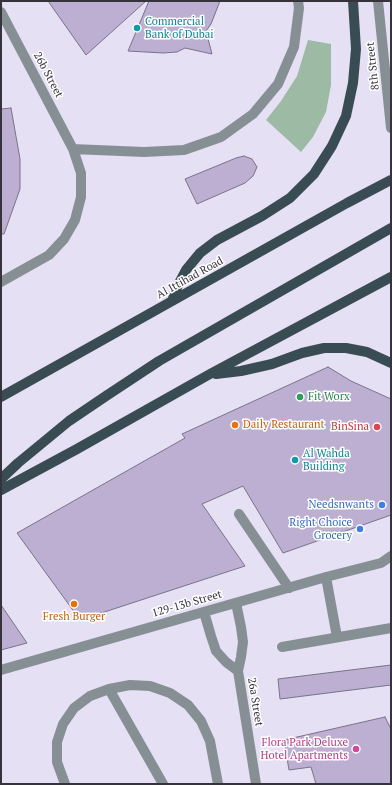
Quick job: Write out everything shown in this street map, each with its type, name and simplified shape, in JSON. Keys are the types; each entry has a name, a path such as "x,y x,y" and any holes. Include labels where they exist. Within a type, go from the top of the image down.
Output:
{"main road":[{"path":"172,302 178,285 186,270 200,253 217,240 262,216 290,198 314,174 332,146 346,116 353,83 356,49 353,1"},
{"name":"Al Ittihad Road","path":"1,397 340,207 391,180"},
{"path":"1,478 69,421 159,361 391,228"},
{"path":"1,490 210,374 391,277"},
{"path":"210,374 241,371 272,364 302,353 324,348 346,348 367,352 391,363"}],"street":[{"path":"73,149 144,152 184,150 221,137 253,114 278,84 294,47 299,8 298,1"},
{"name":"8th Street","path":"378,1 391,128"},
{"name":"26b Street","path":"1,12 73,149 81,173 82,197 75,220 64,239 49,255 1,282"},
{"path":"239,514 289,588"},
{"name":"129-13b Street","path":"1,670 380,563 391,556"},
{"name":"129-13b Street","path":"380,563 391,564"},
{"path":"326,577 337,637"},
{"name":"26a Street","path":"236,603 243,642 238,671 256,784"},
{"name":"26a Street","path":"204,612 216,651 226,662 238,671"},
{"path":"282,647 391,628"},
{"path":"65,784 57,762 57,742 63,724 74,708 90,696 109,689 130,685 150,686 170,693 188,705 201,721 210,741 218,784"},
{"path":"109,689 164,784"}],"green space":[{"path":"308,40 331,44 331,85 326,112 313,137 301,152 266,120 281,101 297,76"}],"building":[{"path":"48,1 146,1 86,55"},
{"path":"149,1 220,1 211,24 206,31 212,54 185,48 177,52 163,53 128,51"},
{"path":"11,108 20,159 20,189 4,234 1,234 1,109"},
{"path":"244,156 252,159 257,167 253,176 245,183 197,204 185,179"},
{"path":"328,367 351,381 391,399 391,515 283,553 243,486 202,504 245,566 80,620 17,533 185,438 182,434"},
{"path":"1,605 27,643 1,650"},
{"path":"391,665 391,685 280,699 278,679"},
{"name":"Flora Park Deluxe Hotel Apartments","path":"385,717 391,729 391,784 316,784 311,767 289,770 284,740"}],"place":[{"name":"Commercial Bank of Dubai","path":"137,28"},
{"name":"Fit Worx","path":"300,397"},
{"name":"Daily Restaurant","path":"235,425"},
{"name":"BinSina","path":"377,427"},
{"name":"Al Wahda Building","path":"295,460"},
{"name":"Needsnwants","path":"382,505"},
{"name":"Right Choice Grocery","path":"360,529"},
{"name":"Fresh Burger","path":"74,604"},
{"name":"Flora Park Deluxe Hotel Apartments","path":"356,749"}]}
